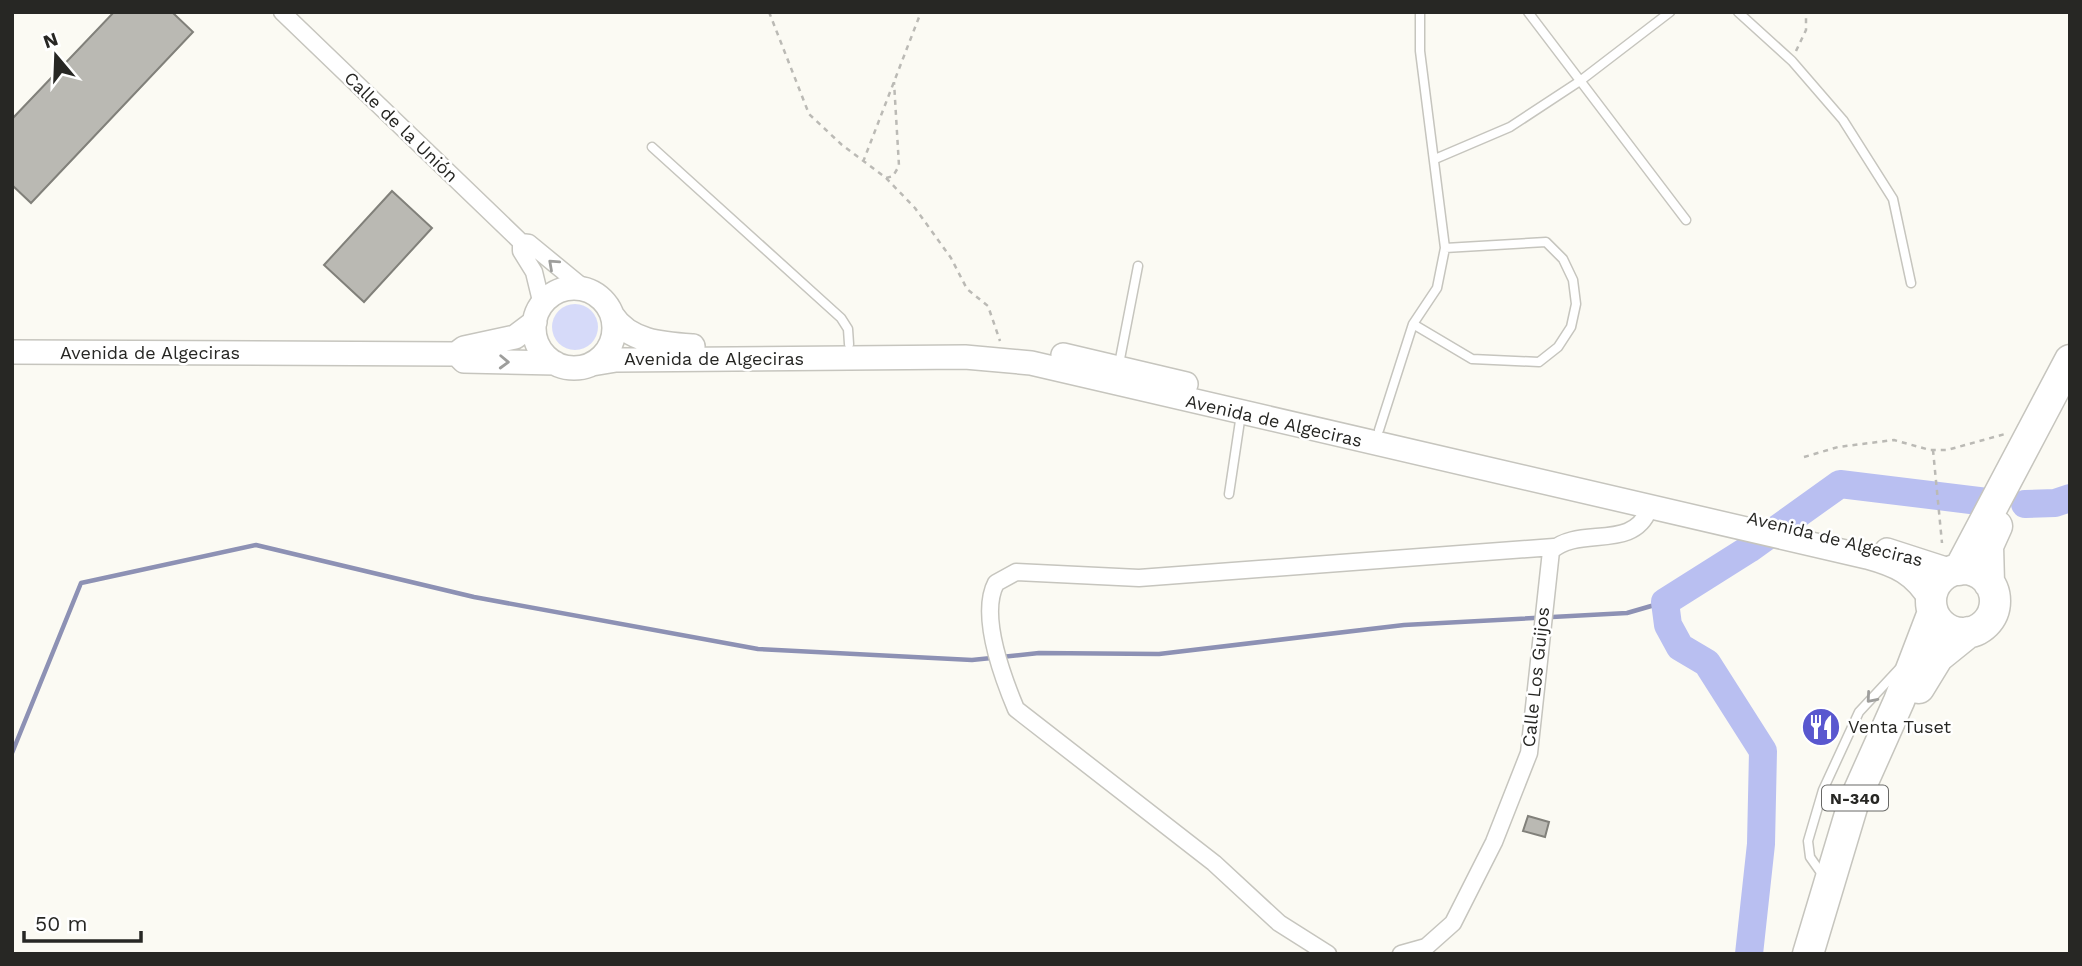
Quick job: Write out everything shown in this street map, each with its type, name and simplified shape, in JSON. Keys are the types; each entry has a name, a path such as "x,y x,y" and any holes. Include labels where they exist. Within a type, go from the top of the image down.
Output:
{"highway":[{"name":"N-340","path":"1822,954 1853,804 1920,650 1935,586 1955,570 1988,531 2039,430 2070,360"},
{"name":"N-340","path":"2039,430 2070,385"},
{"name":"N-340","path":"1808,954 1864,810 1910,705 1938,657 1990,617 1994,599 1986,559 1988,531"},
{"path":"1955,570 1976,572 1989,583"},
{"path":"1932,606 1947,629 1969,632"}],"street":[{"name":"Calle de la Unión","path":"282,12 521,242 529,243 585,289"},
{"name":"Calle de la Unión","path":"521,242 521,251 534,272 538,313"},
{"path":"585,289 601,299 612,315 611,343 592,363 573,368 555,363 536,341 538,313 556,292 585,289"},
{"name":"Avenida de Algeciras","path":"456,354 464,348 515,337 538,313"},
{"name":"Avenida de Algeciras","path":"612,315 624,330 633,335 673,344 1001,344 1118,367 1682,502 1730,520"},
{"name":"Avenida de Algeciras","path":"12,352 456,354 464,360 555,363"},
{"name":"Avenida de Algeciras","path":"592,363 629,359 990,359 1031,363 1649,509 1730,520 1955,570"},
{"path":"1328,954 1303,946 1214,863 1016,709 995,646 992,590 1002,578 1016,572 1139,578 1554,547 1629,532 1642,523 1655,503 1674,507 1682,502"},
{"name":"Avenida de Algeciras","path":"1844,546 1903,569 1916,578 1932,606"},
{"name":"Calle Los Guijos","path":"1401,954 1426,947 1453,923 1494,842 1529,753 1549,555 1554,547"}],"lane":[{"path":"1379,430 1413,324 1437,288 1445,248 1420,51 1420,12"},
{"path":"1528,12 1686,220"},
{"path":"1435,159 1510,127 1580,81 1671,12"},
{"path":"1738,12 1792,61 1843,120 1893,199 1911,283"},
{"path":"652,147 841,318 848,329 849,344"},
{"path":"1413,324 1472,359 1539,362 1558,347 1571,327 1576,304 1573,280 1563,259 1546,242 1445,248"},
{"path":"1118,367 1138,267"},
{"path":"1230,494 1241,413"}],"path":[{"path":"769,12 809,114 863,162 886,178 915,208 951,258 967,289 988,306 1001,344"},
{"path":"863,162 921,12"},
{"path":"1792,61 1806,30 1806,12"},
{"path":"886,178 896,173 899,166 894,82"},
{"path":"1804,457 1838,447 1894,440 1933,450 1947,450 2018,429 2039,430"},
{"path":"1933,450 1942,543"}],"shaded area":[{"path":"575,304 592,310 598,327 592,344 575,350 558,344 552,327 558,310"}],"building":[{"path":"114,12 172,12 193,32 31,203 12,185 12,119"},
{"path":"392,191 432,228 364,302 324,265"},
{"path":"1528,816 1549,822 1545,837 1523,831"}],"waterway":[{"path":"1749,954 1761,844 1763,751 1707,663 1680,647 1668,625 1665,602 1749,549 1840,484 1987,502"},
{"path":"2025,504 2055,503 2070,498"},
{"path":"12,753 81,583 256,545 474,597 758,649 972,660 1039,653 1159,654 1404,625 1627,613 1665,602"}],"place":[{"name":"Venta Tuset","path":"1821,727"}]}
